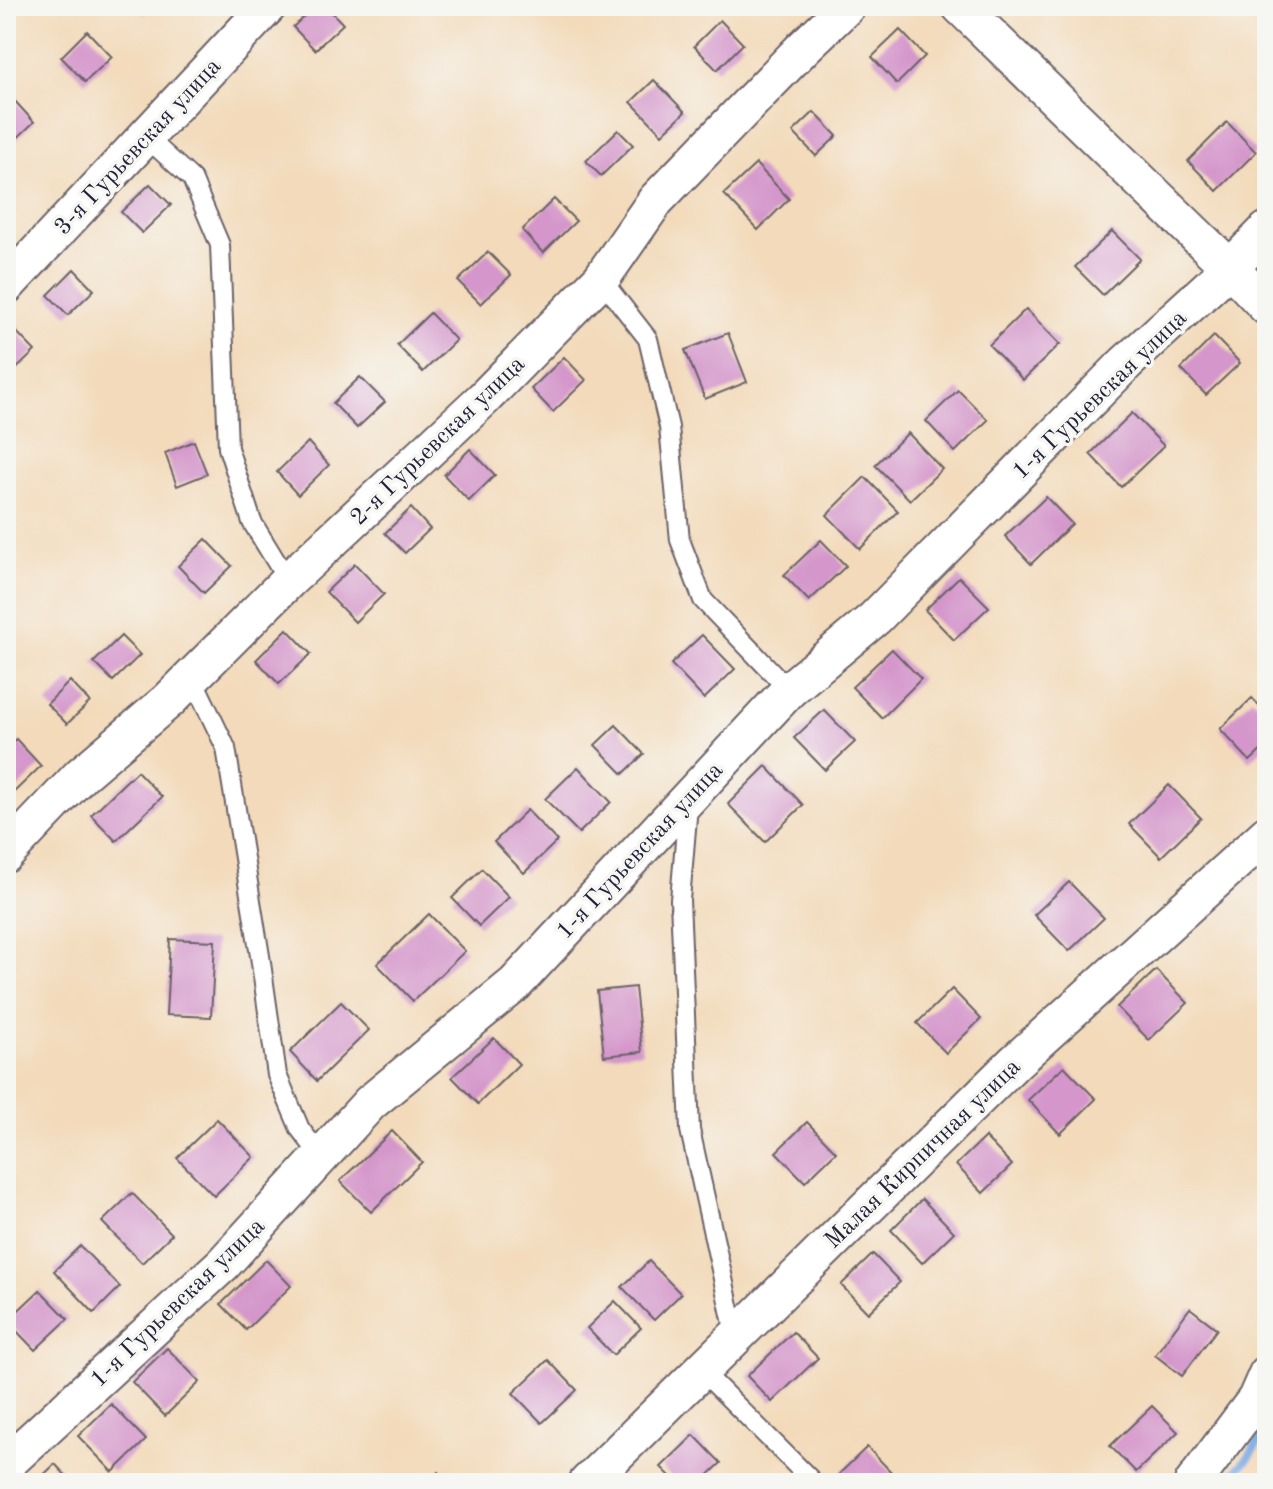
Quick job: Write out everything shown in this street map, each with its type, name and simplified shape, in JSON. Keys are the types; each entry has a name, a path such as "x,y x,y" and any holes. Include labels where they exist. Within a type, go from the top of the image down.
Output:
{"street":[{"name":"3-я Гурьевская улица","path":"6,286 268,6"},
{"name":"2-я Гурьевская улица","path":"6,854 81,775 169,700 288,581 483,399 601,279 656,200 847,6"},
{"path":"960,6 1267,307"},
{"name":"1-я Гурьевская улица","path":"6,1464 223,1264 370,1103 515,984 789,690 875,618 1126,363 1267,230"},
{"name":"Малая Кирпичная улица","path":"587,1483 1015,1062 1267,834"},
{"path":"1193,1483 1256,1399 1267,1374"}],"lane":[{"path":"146,137 192,179 220,245 228,448 252,522 288,581"},
{"path":"601,279 648,339 669,427 680,540 703,600 789,690"},
{"path":"192,677 226,748 277,1075 300,1129 321,1156"},
{"path":"689,798 680,900 690,1130 736,1337"},
{"path":"702,1371 814,1483"}],"building":[{"path":"136,6 153,6 144,14"},
{"path":"315,6 326,6 343,24 315,50 293,27"},
{"path":"720,20 743,44 717,70 694,46"},
{"path":"900,30 925,56 897,84 872,57"},
{"path":"87,31 112,57 85,82 61,57"},
{"path":"1267,76 1267,93 1259,84"},
{"path":"654,80 685,112 662,134 631,102"},
{"path":"13,99 34,122 6,149 6,105"},
{"path":"814,112 837,136 816,156 793,132"},
{"path":"1227,122 1256,152 1217,191 1188,161"},
{"path":"618,130 633,145 601,176 586,161"},
{"path":"756,164 789,199 758,230 724,194"},
{"path":"150,184 171,205 142,233 121,212"},
{"path":"554,199 576,221 543,253 522,230"},
{"path":"1112,231 1140,259 1103,295 1075,267"},
{"path":"488,252 511,275 481,304 458,281"},
{"path":"74,269 94,290 68,315 48,295"},
{"path":"1026,309 1060,344 1023,380 989,345"},
{"path":"430,313 456,340 423,372 397,345"},
{"path":"11,326 35,351 6,379 6,331"},
{"path":"728,333 747,382 705,399 685,350"},
{"path":"1214,336 1240,363 1206,395 1181,369"},
{"path":"564,357 586,380 553,412 531,389"},
{"path":"360,377 385,402 357,428 333,403"},
{"path":"958,390 988,420 955,452 926,421"},
{"path":"1132,413 1164,446 1121,487 1090,454"},
{"path":"908,433 942,469 910,500 875,465"},
{"path":"194,441 207,474 177,486 165,453"},
{"path":"308,442 329,465 298,495 277,472"},
{"path":"470,449 495,475 469,501 444,475"},
{"path":"865,477 898,511 860,549 827,515"},
{"path":"1046,497 1072,524 1031,564 1005,536"},
{"path":"411,508 430,529 405,553 385,533"},
{"path":"206,539 232,566 204,593 178,566"},
{"path":"821,540 846,566 809,601 784,575"},
{"path":"355,564 384,594 355,622 326,592"},
{"path":"959,577 989,607 954,640 925,610"},
{"path":"287,629 311,654 279,684 256,660"},
{"path":"702,635 735,669 704,699 671,664"},
{"path":"121,636 140,655 113,681 94,662"},
{"path":"892,649 921,679 882,718 852,687"},
{"path":"70,681 90,702 67,724 47,704"},
{"path":"1252,698 1267,714 1267,745 1250,761 1220,729"},
{"path":"824,710 855,742 825,770 794,738"},
{"path":"616,725 644,754 623,774 595,745"},
{"path":"16,739 41,766 10,796 6,791 6,749"},
{"path":"766,766 803,805 765,842 728,804"},
{"path":"578,767 611,802 579,833 545,799"},
{"path":"137,771 162,797 116,841 91,815"},
{"path":"1169,785 1201,818 1161,857 1129,824"},
{"path":"527,810 557,841 524,873 494,842"},
{"path":"482,869 509,897 479,926 452,898"},
{"path":"1069,882 1104,918 1069,951 1034,915"},
{"path":"429,914 465,951 413,1001 377,964"},
{"path":"170,939 215,941 211,1017 166,1015"},
{"path":"1156,970 1188,1003 1149,1040 1117,1007"},
{"path":"635,987 642,1052 604,1056 597,991"},
{"path":"952,989 981,1019 946,1053 917,1023"},
{"path":"341,1002 369,1030 317,1081 290,1052"},
{"path":"494,1038 519,1064 478,1104 452,1077"},
{"path":"1064,1066 1096,1099 1060,1134 1028,1100"},
{"path":"217,1119 254,1157 214,1196 177,1158"},
{"path":"807,1122 836,1152 805,1182 776,1152"},
{"path":"392,1131 422,1162 371,1212 340,1181"},
{"path":"985,1137 1012,1165 983,1193 956,1165"},
{"path":"132,1193 172,1234 142,1263 102,1222"},
{"path":"922,1199 954,1232 922,1263 891,1230"},
{"path":"80,1246 120,1287 94,1313 54,1271"},
{"path":"873,1254 900,1282 868,1313 841,1285"},
{"path":"266,1260 291,1286 246,1330 221,1304"},
{"path":"649,1261 681,1294 654,1320 622,1287"},
{"path":"40,1290 68,1319 35,1350 7,1321"},
{"path":"615,1301 641,1328 613,1355 587,1328"},
{"path":"1190,1308 1217,1329 1182,1376 1155,1355"},
{"path":"793,1332 818,1358 772,1402 747,1376"},
{"path":"167,1348 200,1382 165,1416 132,1382"},
{"path":"548,1360 577,1390 542,1423 513,1393"},
{"path":"111,1404 146,1440 113,1472 78,1436"},
{"path":"1152,1406 1178,1432 1136,1472 1110,1446"},
{"path":"694,1435 721,1463 700,1483 677,1483 661,1467"},
{"path":"867,1447 902,1483 848,1483 839,1474"},
{"path":"55,1464 73,1483 35,1483"},
{"path":"438,1472 448,1483 427,1483"}],"waterway":[{"path":"1224,1483 1249,1457 1267,1427"}]}
